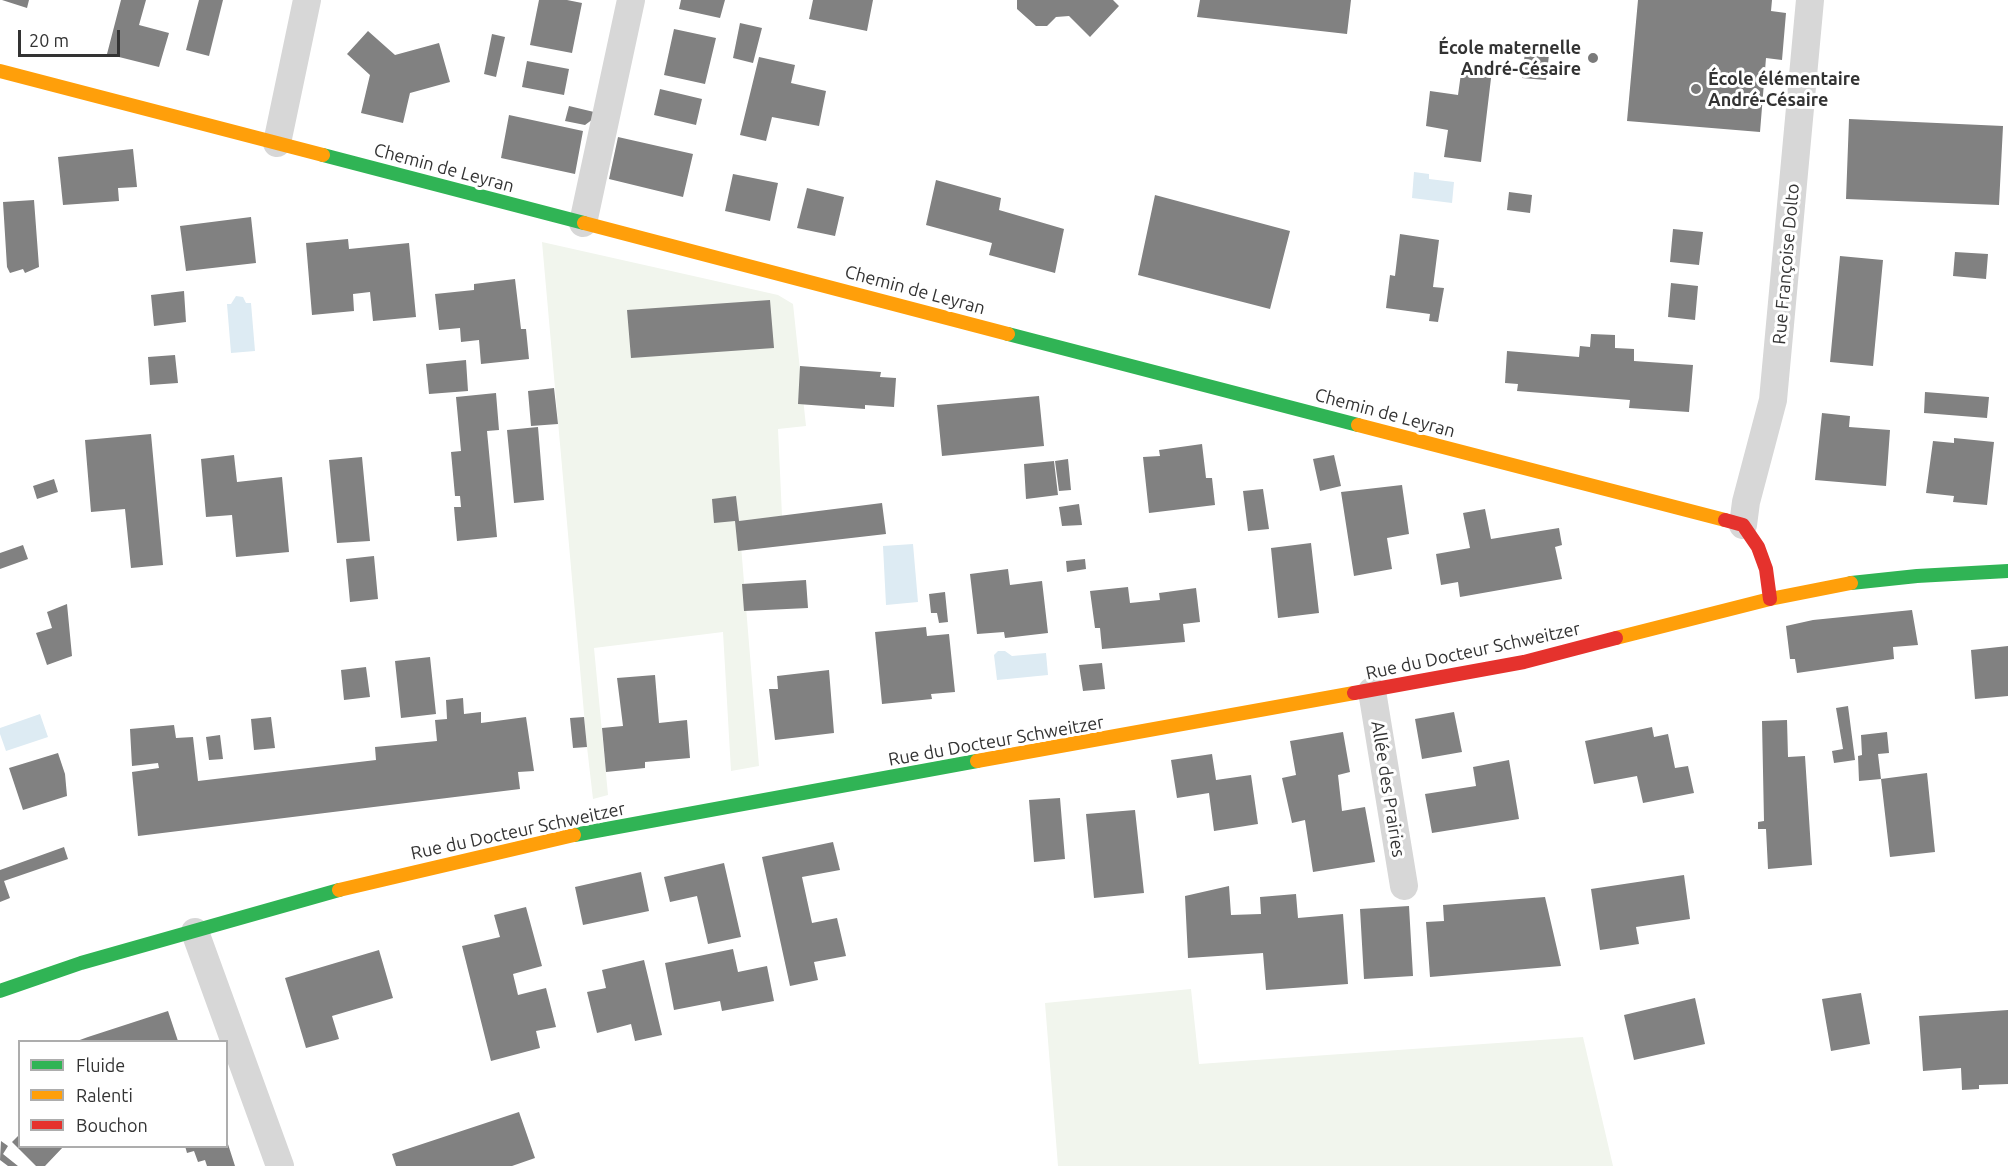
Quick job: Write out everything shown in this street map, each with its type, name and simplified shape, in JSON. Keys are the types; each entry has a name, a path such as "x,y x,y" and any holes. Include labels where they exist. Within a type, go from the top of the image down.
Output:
{"street":[{"path":"277,143 307,0"},
{"path":"583,223 630,0"},
{"name":"Rue Françoise Dolto","path":"1743,525 1746,502 1773,400 1810,0"},
{"name":"Chemin de Leyran","path":"0,70 1743,525"},
{"path":"1743,525 1758,547 1766,569 1770,599"},
{"name":"Rue du Docteur Schweitzer","path":"0,991 81,963 372,881 594,831 1524,662 1770,599 1856,582 2008,571"},
{"name":"Allée des Prairies","path":"1372,691 1404,886"},
{"path":"195,932 280,1166"}],"shaded area":[{"path":"1414,172 1429,174 1429,179 1454,182 1452,203 1412,198"},
{"path":"542,242 778,295 793,304 806,426 778,429 782,516 739,521 759,766 731,771 723,632 594,648 608,795 593,799"},
{"path":"236,296 243,297 246,303 251,303 255,351 231,353 227,304 231,304"},
{"path":"913,544 918,602 886,605 883,546"},
{"path":"998,651 1005,651 1012,656 1046,653 1048,675 997,680 994,655"},
{"path":"40,714 48,737 6,751 0,728"},
{"path":"1191,989 1199,1064 1583,1037 1613,1166 1058,1166 1045,1003"}],"building":[{"path":"2,0 29,0 27,8"},
{"path":"121,0 146,0 139,25 169,33 159,67 107,54"},
{"path":"199,0 223,0 209,56 186,50"},
{"path":"539,0 567,0 582,3 572,53 530,45"},
{"path":"681,0 725,0 720,18 679,9"},
{"path":"813,0 873,0 867,31 809,19"},
{"path":"1017,0 1113,0 1119,6 1090,37 1069,16 1056,17 1047,26 1036,26 1017,9"},
{"path":"1200,0 1351,0 1347,34 1197,17"},
{"name":"École élémentaire André-Césaire","path":"1638,0 1772,0 1771,11 1786,13 1782,60 1766,58 1760,132 1627,121"},
{"path":"740,23 762,28 753,63 733,58"},
{"path":"674,29 716,38 705,84 664,75"},
{"path":"368,31 395,55 439,43 450,82 410,93 403,123 361,113 370,75 347,54"},
{"path":"492,34 505,37 496,77 484,74"},
{"path":"1525,52 1549,55 1546,80 1522,78"},
{"path":"759,57 795,65 791,83 826,91 819,126 772,117 766,141 740,135"},
{"path":"527,61 569,69 564,95 522,87"},
{"path":"1462,66 1492,70 1481,162 1444,157 1448,130 1426,126 1430,91 1458,95"},
{"path":"660,89 702,99 696,125 654,115"},
{"path":"569,106 594,112 593,119 585,125 565,121"},
{"path":"509,115 583,131 575,174 501,158"},
{"path":"1849,119 2003,126 1999,205 1846,199"},
{"path":"618,137 693,154 683,197 609,179"},
{"path":"133,149 137,187 118,188 119,201 63,205 58,157"},
{"path":"733,174 778,183 770,221 725,211"},
{"path":"936,180 1001,198 999,210 1064,229 1055,273 989,255 992,243 926,225"},
{"path":"807,188 844,197 835,236 797,228"},
{"path":"1509,192 1532,195 1530,213 1507,210"},
{"path":"1155,195 1290,231 1270,309 1138,275"},
{"path":"34,200 39,267 25,273 23,269 10,273 7,267 3,202"},
{"path":"251,217 256,263 186,271 180,226"},
{"path":"1673,229 1703,232 1699,265 1670,262"},
{"path":"1400,234 1439,240 1433,287 1444,288 1438,322 1429,321 1430,314 1386,308 1390,275 1395,276"},
{"path":"348,239 349,249 409,243 416,317 373,321 370,292 353,294 354,311 312,315 306,243"},
{"path":"1955,252 1988,254 1986,279 1953,276"},
{"path":"1840,256 1883,260 1873,366 1830,362"},
{"path":"515,279 521,329 526,329 529,359 481,364 479,340 461,342 460,328 439,330 435,294 474,290 474,284"},
{"path":"1671,283 1698,286 1695,320 1668,317"},
{"path":"184,291 186,322 154,326 151,295"},
{"path":"770,300 774,348 631,358 627,310"},
{"path":"1591,334 1615,335 1615,348 1634,349 1634,361 1693,365 1689,412 1629,408 1630,400 1517,391 1518,384 1505,383 1507,351 1579,357 1580,346 1590,347"},
{"path":"175,355 178,383 150,385 148,357"},
{"path":"466,360 468,391 429,394 426,364"},
{"path":"800,366 881,372 880,377 896,378 894,407 865,405 865,409 798,404"},
{"path":"554,388 558,424 531,426 528,391"},
{"path":"1925,392 1989,397 1987,418 1924,413"},
{"path":"496,393 499,430 487,431 497,537 457,541 454,507 461,507 460,496 455,496 451,452 461,451 456,397"},
{"path":"1039,396 1044,446 942,456 937,405"},
{"path":"1822,413 1850,416 1849,427 1890,430 1886,486 1815,480"},
{"path":"538,427 544,500 514,503 507,430"},
{"path":"151,434 163,565 131,568 125,509 91,512 85,440"},
{"path":"1954,438 1994,442 1987,505 1953,502 1954,496 1926,493 1933,441 1954,443"},
{"path":"1202,444 1206,478 1212,478 1215,505 1149,513 1143,457 1160,456 1159,450"},
{"path":"234,455 237,482 282,477 289,552 236,557 232,515 206,517 201,459"},
{"path":"1334,455 1341,486 1320,491 1313,459"},
{"path":"362,457 370,541 337,543 329,460"},
{"path":"1068,459 1071,490 1059,491 1055,461"},
{"path":"1054,461 1058,495 1026,499 1024,464"},
{"path":"54,479 58,492 37,499 33,486"},
{"path":"1402,485 1409,534 1387,538 1392,569 1354,576 1341,492"},
{"path":"1263,489 1269,529 1248,531 1243,491"},
{"path":"736,496 739,521 882,503 886,534 738,551 735,521 714,523 712,499"},
{"path":"1079,504 1082,525 1062,526 1059,507"},
{"path":"1485,509 1491,539 1559,528 1562,545 1555,547 1562,579 1460,597 1458,582 1441,585 1436,554 1470,548 1463,513"},
{"path":"1311,543 1319,613 1278,618 1271,548"},
{"path":"23,545 28,559 0,569 0,553"},
{"path":"374,556 378,599 350,602 346,559"},
{"path":"1085,559 1086,569 1067,572 1066,561"},
{"path":"1008,569 1010,585 1042,581 1048,633 1005,638 1004,632 977,634 970,574"},
{"path":"806,580 808,608 744,611 742,584"},
{"path":"1128,587 1130,603 1160,600 1159,593 1196,588 1200,622 1183,624 1185,642 1102,649 1100,628 1095,628 1090,591"},
{"path":"945,592 948,622 939,623 937,613 931,613 929,594"},
{"path":"67,604 72,656 47,665 36,633 52,628 47,612"},
{"path":"1912,610 1918,645 1893,647 1894,659 1797,673 1795,659 1790,659 1786,626 1813,620"},
{"path":"926,627 927,636 949,634 955,692 931,694 932,699 882,704 875,632"},
{"path":"2008,646 2008,696 1975,699 1971,650"},
{"path":"430,657 436,714 401,718 395,661"},
{"path":"1102,663 1105,689 1083,691 1079,665"},
{"path":"366,667 370,697 344,700 341,670"},
{"path":"829,670 834,733 775,740 769,689 778,689 777,676"},
{"path":"655,675 659,723 687,720 690,758 645,762 645,768 606,772 602,728 623,726 617,678"},
{"path":"463,698 464,714 481,712 481,723 526,717 534,771 518,772 520,789 138,836 132,772 159,768 158,763 132,766 130,729 174,725 176,738 193,737 198,781 376,760 375,747 437,741 435,720 447,719 446,700"},
{"path":"1848,706 1855,760 1834,763 1832,751 1843,749 1836,708"},
{"path":"1454,712 1462,752 1422,759 1415,719"},
{"path":"271,717 275,748 254,750 251,719"},
{"path":"584,717 587,747 573,748 570,718"},
{"path":"1787,720 1788,757 1805,756 1812,865 1768,869 1766,829 1758,829 1758,822 1764,821 1762,721"},
{"path":"1652,727 1654,737 1668,734 1675,768 1688,766 1694,793 1643,803 1637,776 1594,784 1585,741"},
{"path":"1343,732 1350,772 1338,775 1342,811 1365,807 1375,862 1313,872 1305,820 1292,823 1282,778 1296,775 1290,741"},
{"path":"1887,732 1889,753 1878,754 1881,779 1859,781 1858,756 1862,755 1861,735"},
{"path":"220,735 223,759 209,760 206,737"},
{"path":"58,753 65,774 67,796 23,810 9,768"},
{"path":"1212,754 1216,780 1251,775 1258,824 1214,831 1209,793 1177,798 1171,760"},
{"path":"1509,760 1519,819 1432,833 1425,794 1476,786 1473,767"},
{"path":"1927,773 1935,852 1890,857 1881,779"},
{"path":"1060,798 1065,859 1034,862 1029,800"},
{"path":"1135,810 1144,893 1094,898 1086,814"},
{"path":"833,842 840,870 802,877 812,923 837,918 846,956 814,962 818,980 790,986 762,857"},
{"path":"64,847 68,859 4,881 10,898 0,902 0,870"},
{"path":"724,863 741,937 708,944 697,896 670,902 664,877"},
{"path":"641,872 649,911 583,925 575,887"},
{"path":"1684,875 1690,919 1636,927 1639,944 1600,950 1591,889"},
{"path":"1229,886 1231,915 1261,914 1260,897 1296,894 1298,918 1343,914 1348,984 1266,990 1263,953 1188,958 1185,896"},
{"path":"1545,897 1561,966 1430,977 1426,922 1444,921 1443,905"},
{"path":"1409,906 1413,976 1364,979 1360,909"},
{"path":"526,907 542,966 513,974 518,995 546,988 556,1027 536,1031 540,1048 491,1061 462,946 500,937 494,915"},
{"path":"733,949 738,972 767,966 774,1001 722,1011 720,1001 674,1010 665,963"},
{"path":"379,950 393,998 332,1016 339,1039 306,1048 285,978"},
{"path":"644,960 662,1035 635,1041 631,1024 597,1033 587,992 606,988 602,970"},
{"path":"1861,993 1870,1044 1831,1051 1822,999"},
{"path":"1695,998 1705,1044 1634,1060 1624,1015"},
{"path":"2008,1010 2008,1084 1979,1085 1979,1089 1962,1090 1961,1068 1923,1071 1919,1016"},
{"path":"168,1011 178,1040 80,1040"},
{"path":"519,1112 535,1158 512,1166 396,1166 392,1154"},
{"path":"18,1136 18,1148 12,1142"},
{"path":"1,1141 8,1146 3,1154 18,1166 8,1166 0,1160"},
{"path":"228,1144 235,1166 207,1166 205,1160 198,1162 194,1151 187,1153 186,1148 228,1148"},
{"path":"18,1148 62,1148 45,1166 36,1166"}],"traffic: fast":[{"path":"323,155 584,223"},
{"path":"1008,334 1358,425"},
{"path":"1851,583 1917,576 2008,571"},
{"path":"574,835 977,761"},
{"path":"0,991 81,963 339,890"}],"traffic: slow":[{"path":"0,71 323,155"},
{"path":"584,223 1008,334"},
{"path":"1358,425 1725,520"},
{"path":"1616,638 1770,599 1851,583"},
{"path":"977,761 1354,693"},
{"path":"339,890 574,835"}],"traffic: jam":[{"path":"1725,520 1743,525 1758,547 1766,569 1770,599"},
{"path":"1354,693 1524,662 1616,638"}],"place":[{"name":"École maternelle André-Césaire","path":"1593,58"},
{"name":"École élémentaire André-Césaire","path":"1696,89"}]}
